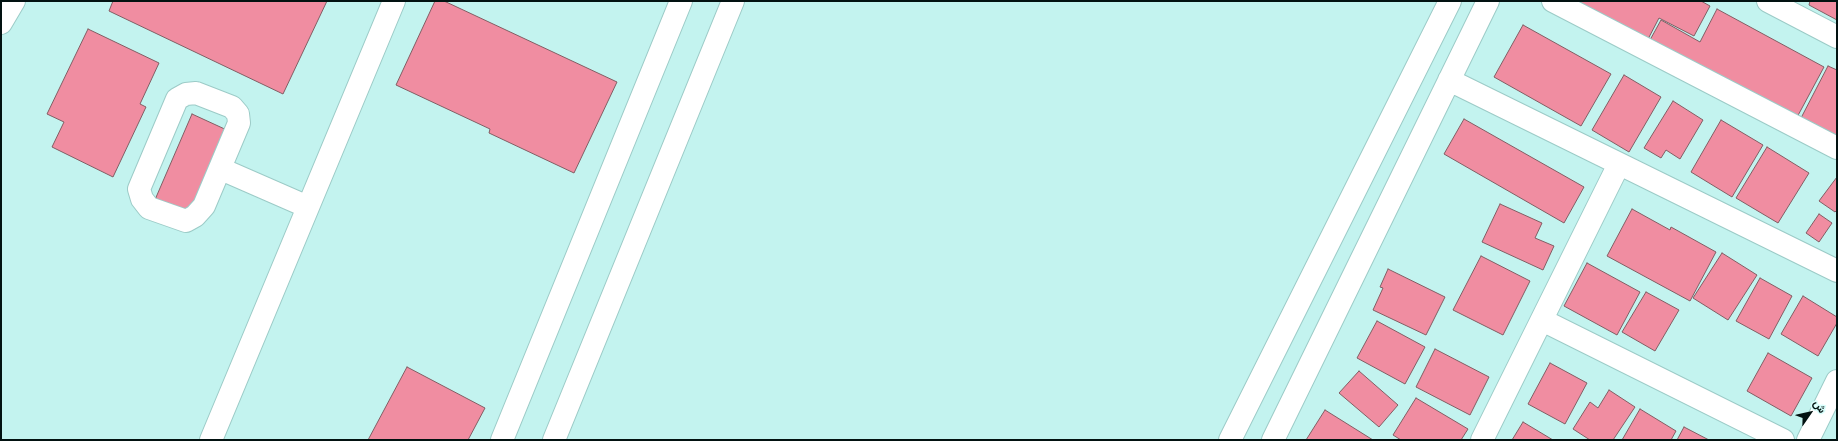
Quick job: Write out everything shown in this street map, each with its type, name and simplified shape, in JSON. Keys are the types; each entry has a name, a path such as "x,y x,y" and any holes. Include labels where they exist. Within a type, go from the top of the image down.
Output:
{"street":[{"path":"1,23 14,1"},
{"path":"211,440 394,1"},
{"path":"502,440 681,1"},
{"path":"554,440 733,1"},
{"path":"1230,440 1450,1"},
{"path":"1273,440 1488,1"},
{"path":"1553,1 1837,148"},
{"path":"1768,1 1837,37"},
{"path":"1449,80 1837,271"},
{"path":"196,93 232,107 238,114 239,123 221,169 204,206 196,216 186,221 149,208 142,199 139,189 177,99 186,94 196,93"},
{"path":"1482,440 1620,164"},
{"path":"221,169 308,207"},
{"path":"1542,320 1783,440"},
{"path":"1808,440 1837,381"}],"building":[{"path":"113,1 327,1 283,94 109,11"},
{"path":"435,1 444,1 617,82 574,173 489,133 490,129 396,85"},
{"path":"1568,1 1701,1 1710,6 1694,36 1659,18 1646,43"},
{"path":"1810,1 1837,1 1837,20 1809,5"},
{"path":"1717,9 1824,67 1795,121 1650,40 1661,20 1700,42"},
{"path":"1523,25 1611,74 1581,126 1494,77"},
{"path":"88,29 159,63 140,104 146,107 113,177 52,147 64,122 47,114"},
{"path":"1828,66 1837,70 1837,137 1801,118"},
{"path":"1624,75 1661,97 1629,152 1592,130"},
{"path":"1673,101 1703,120 1680,159 1666,150 1661,158 1644,148"},
{"path":"192,114 229,131 192,218 154,202"},
{"path":"1464,119 1584,187 1564,223 1444,154"},
{"path":"1721,120 1763,145 1732,197 1691,172"},
{"path":"1767,147 1809,173 1778,223 1736,198"},
{"path":"1837,177 1837,210 1835,212 1819,201"},
{"path":"1500,204 1542,223 1535,238 1554,246 1543,270 1482,242"},
{"path":"1632,209 1670,230 1671,227 1716,252 1690,301 1607,256"},
{"path":"1819,214 1832,223 1819,242 1806,233"},
{"path":"1722,253 1757,275 1728,320 1693,298"},
{"path":"1481,256 1530,281 1503,335 1453,310"},
{"path":"1587,263 1640,292 1617,335 1564,306"},
{"path":"1388,269 1445,297 1426,335 1373,310 1383,288 1380,287"},
{"path":"1760,278 1792,296 1769,339 1736,321"},
{"path":"1646,292 1679,310 1655,351 1622,332"},
{"path":"1803,296 1837,317 1837,323 1818,356 1781,334"},
{"path":"1377,321 1425,347 1405,384 1357,358"},
{"path":"1435,349 1489,377 1470,415 1416,387"},
{"path":"1768,353 1812,378 1791,416 1747,391"},
{"path":"1550,363 1587,383 1565,424 1528,404"},
{"path":"407,367 485,408 468,440 368,440"},
{"path":"1359,371 1398,405 1379,427 1339,393"},
{"path":"1609,390 1635,407 1613,440 1590,440 1573,429 1590,402 1598,408"},
{"path":"1416,398 1468,429 1461,440 1401,440 1393,435"},
{"path":"1640,409 1676,431 1671,440 1622,440"},
{"path":"1325,410 1373,440 1306,440"},
{"path":"1523,422 1553,440 1512,440"},
{"path":"1684,427 1709,440 1677,440"}]}
